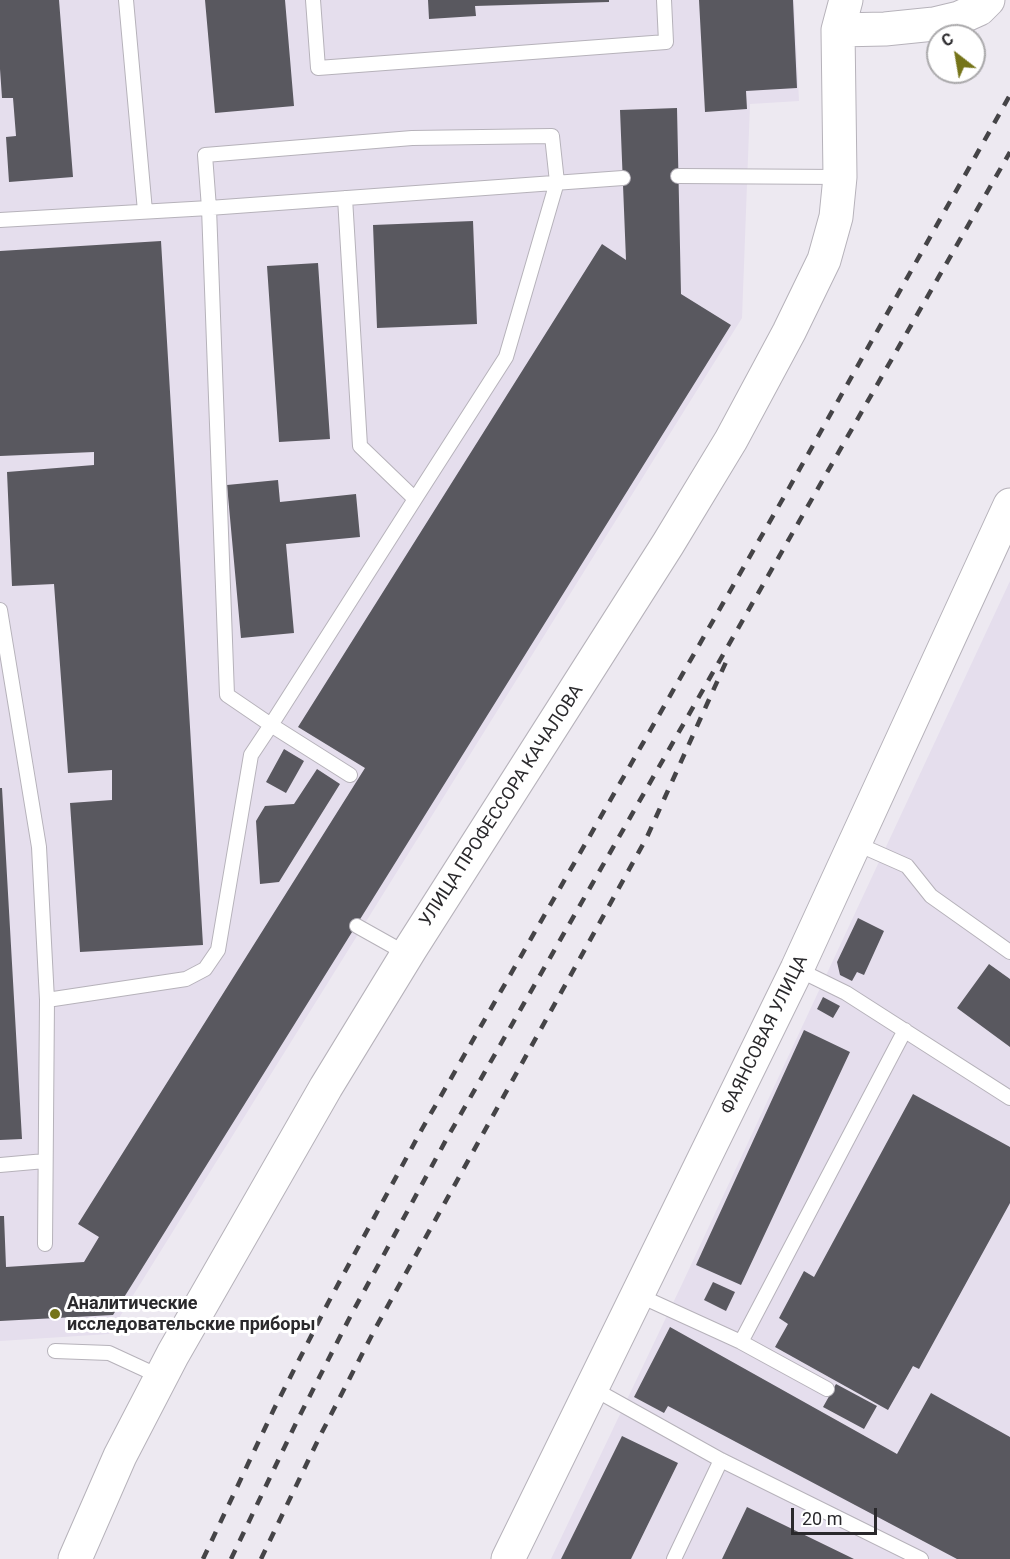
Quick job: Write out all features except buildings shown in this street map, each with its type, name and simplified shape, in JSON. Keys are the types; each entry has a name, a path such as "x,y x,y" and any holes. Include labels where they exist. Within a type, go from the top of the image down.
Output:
{"street":[{"name":"УЛИЦА ПРОФЕССОРА КАЧАЛОВА","path":"75,1559 120,1456 161,1377 326,1087 407,954 662,554 731,440 789,332 824,260 836,217 840,177 842,15 828,0"},
{"path":"842,15 885,29 934,24 959,18 979,9 988,0"},
{"name":"ФАЯНСОВАЯ УЛИЦА","path":"508,1559 797,969 1010,505"}],"lane":[{"path":"126,0 146,211"},
{"path":"313,0 318,68 666,42 664,0"},
{"path":"47,1000 186,979 206,969 218,950 251,756 271,725 415,499 506,357 556,182 552,136 412,138 205,155 209,208 227,695 271,725 350,775"},
{"path":"678,176 840,177"},
{"path":"0,220 209,208 623,178"},
{"path":"345,198 360,446 415,499"},
{"path":"0,610 39,847 47,1000 45,1244"},
{"path":"855,843 907,866 931,896 1010,952"},
{"path":"357,926 407,954"},
{"path":"797,969 846,993 1010,1098"},
{"path":"741,1342 905,1030"},
{"path":"0,1165 45,1161"},
{"path":"638,1295 741,1342 827,1389"},
{"path":"55,1351 110,1353 161,1377"},
{"path":"592,1388 721,1460 921,1559"},
{"path":"674,1559 721,1460"}],"shaded area":[{"path":"0,0 794,0 799,101 750,104 742,318 109,1334 0,1341"},
{"path":"1010,581 1010,1559 551,1559 683,1282"}],"railway":[{"path":"203,1559 274,1409 422,1129 789,488 1010,95"},
{"path":"231,1559 350,1317 446,1140 1010,152"},
{"path":"261,1559 375,1329 647,837 726,662"}],"place":[{"name":"Аналитические исследовательские приборы","path":"55,1314"}]}
